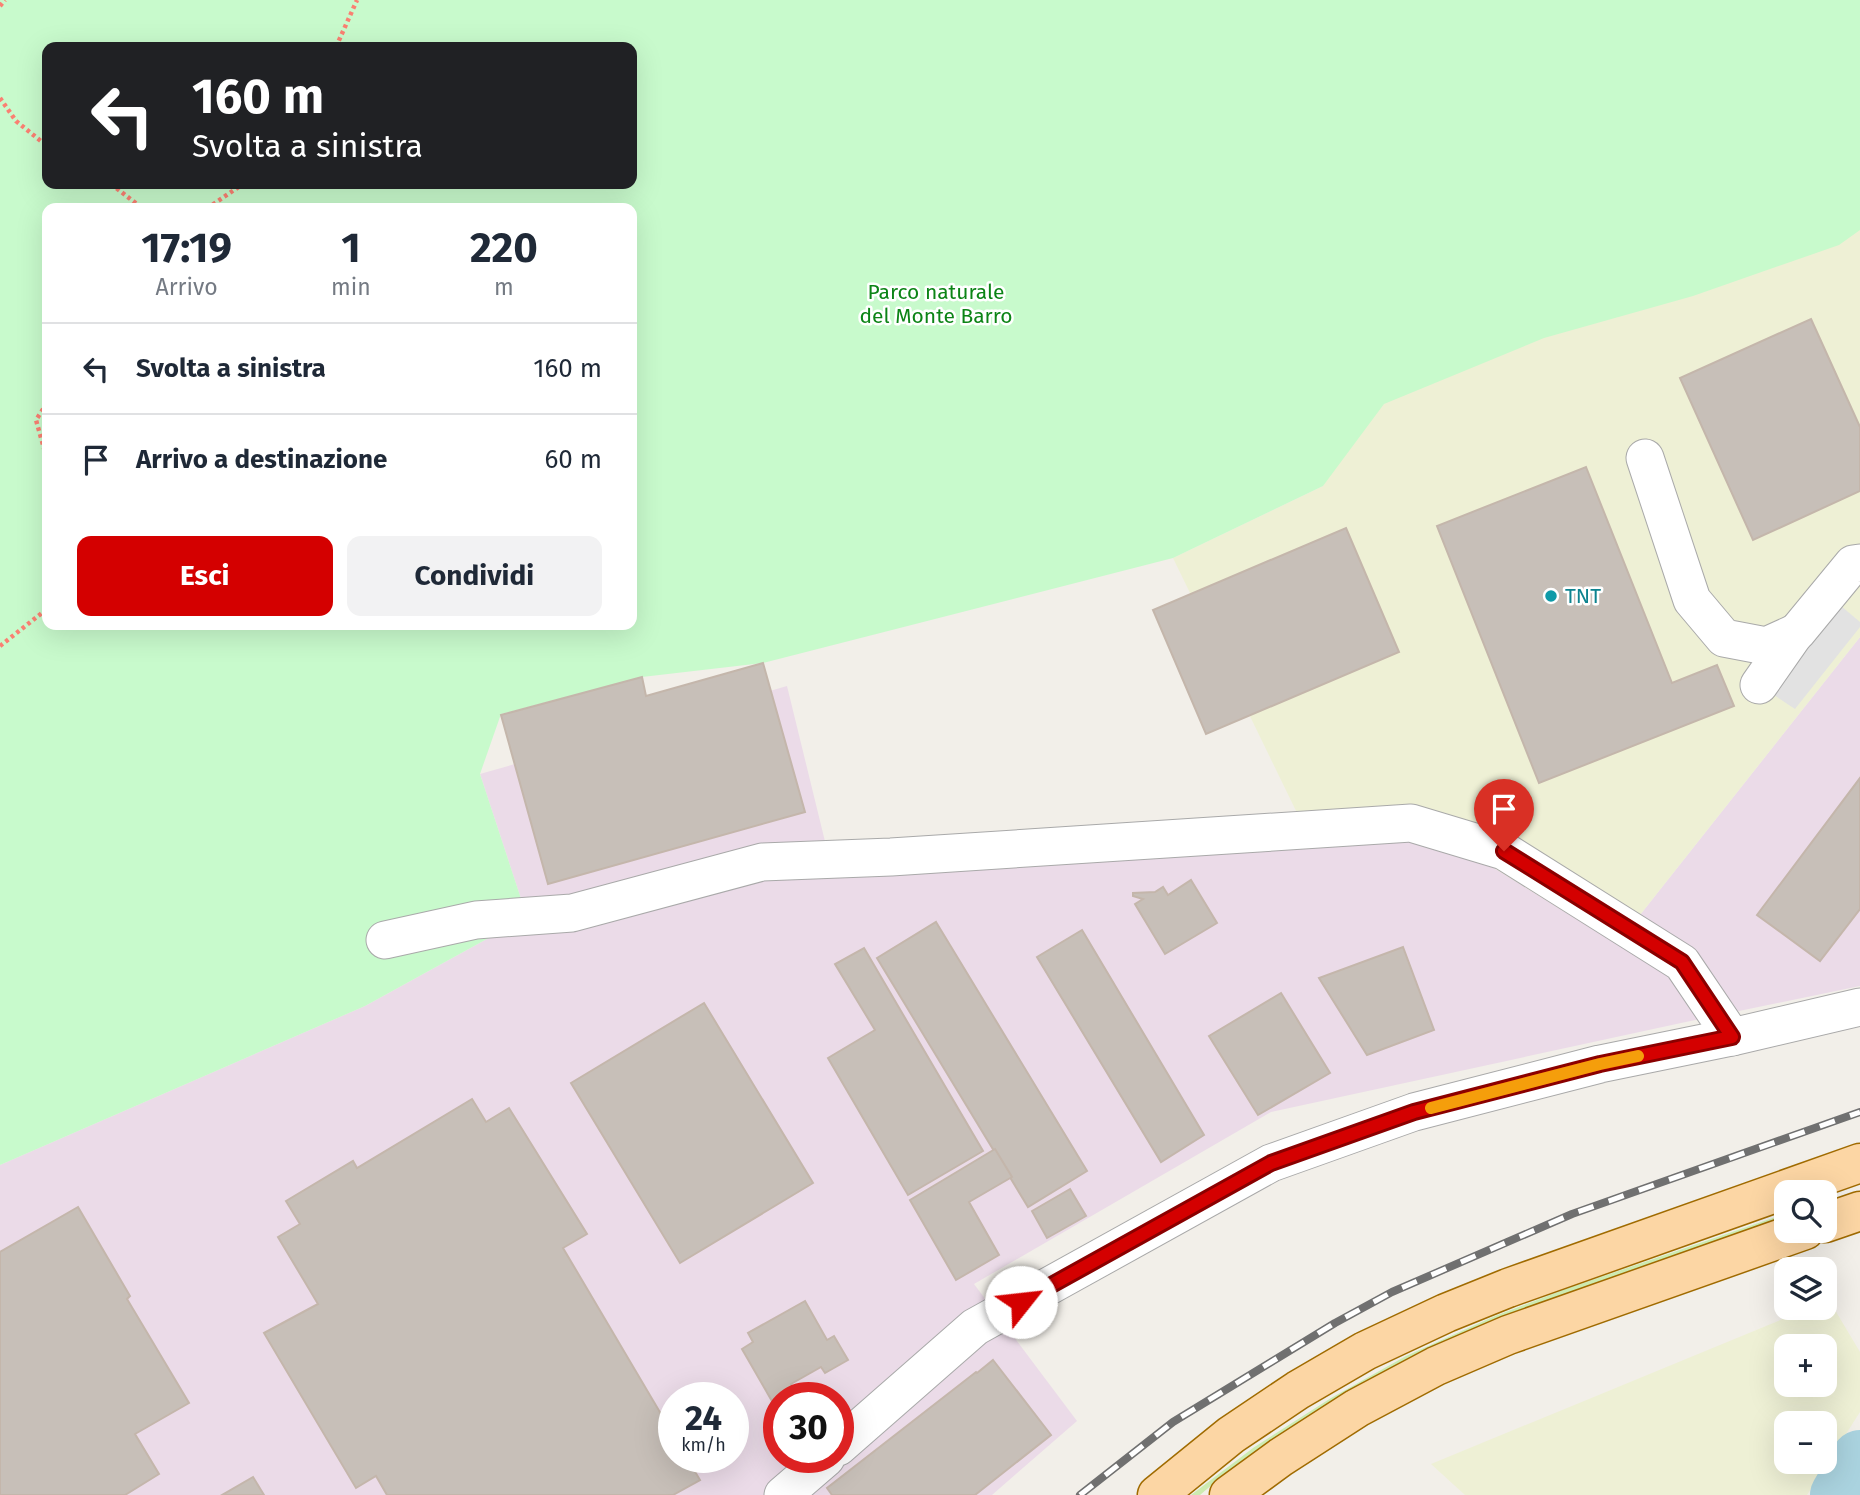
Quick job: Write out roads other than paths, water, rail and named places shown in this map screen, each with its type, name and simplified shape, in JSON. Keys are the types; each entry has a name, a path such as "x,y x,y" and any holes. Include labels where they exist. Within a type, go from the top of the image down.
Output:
{"main road":[{"path":"1157,1495 1231,1435 1298,1390 1446,1312 1860,1163"},
{"path":"1837,1219 1860,1211"},
{"path":"1229,1495 1357,1408 1436,1366 1508,1335 1774,1241"}],"street":[{"path":"1645,458 1692,600 1724,638 1766,646 1797,632"},
{"path":"1759,685 1797,632 1853,565 1860,563"},
{"path":"385,940 476,920 572,913 762,862 891,857 1411,823 1504,851 1682,962 1732,1037"},
{"path":"854,1433 975,1327 1271,1163 1414,1112 1600,1064 1860,1007"},
{"path":"783,1495 809,1473"}],"waterway":[{"path":"1839,1495 1860,1459"}],"railway":[{"path":"1080,1495 1173,1422 1335,1323 1392,1292 1572,1214 1860,1112"}],"place":[{"name":"TNT","path":"1551,596"}],"park label":[{"name":"Parco naturale del Monte Barro","path":"936,304"}]}
